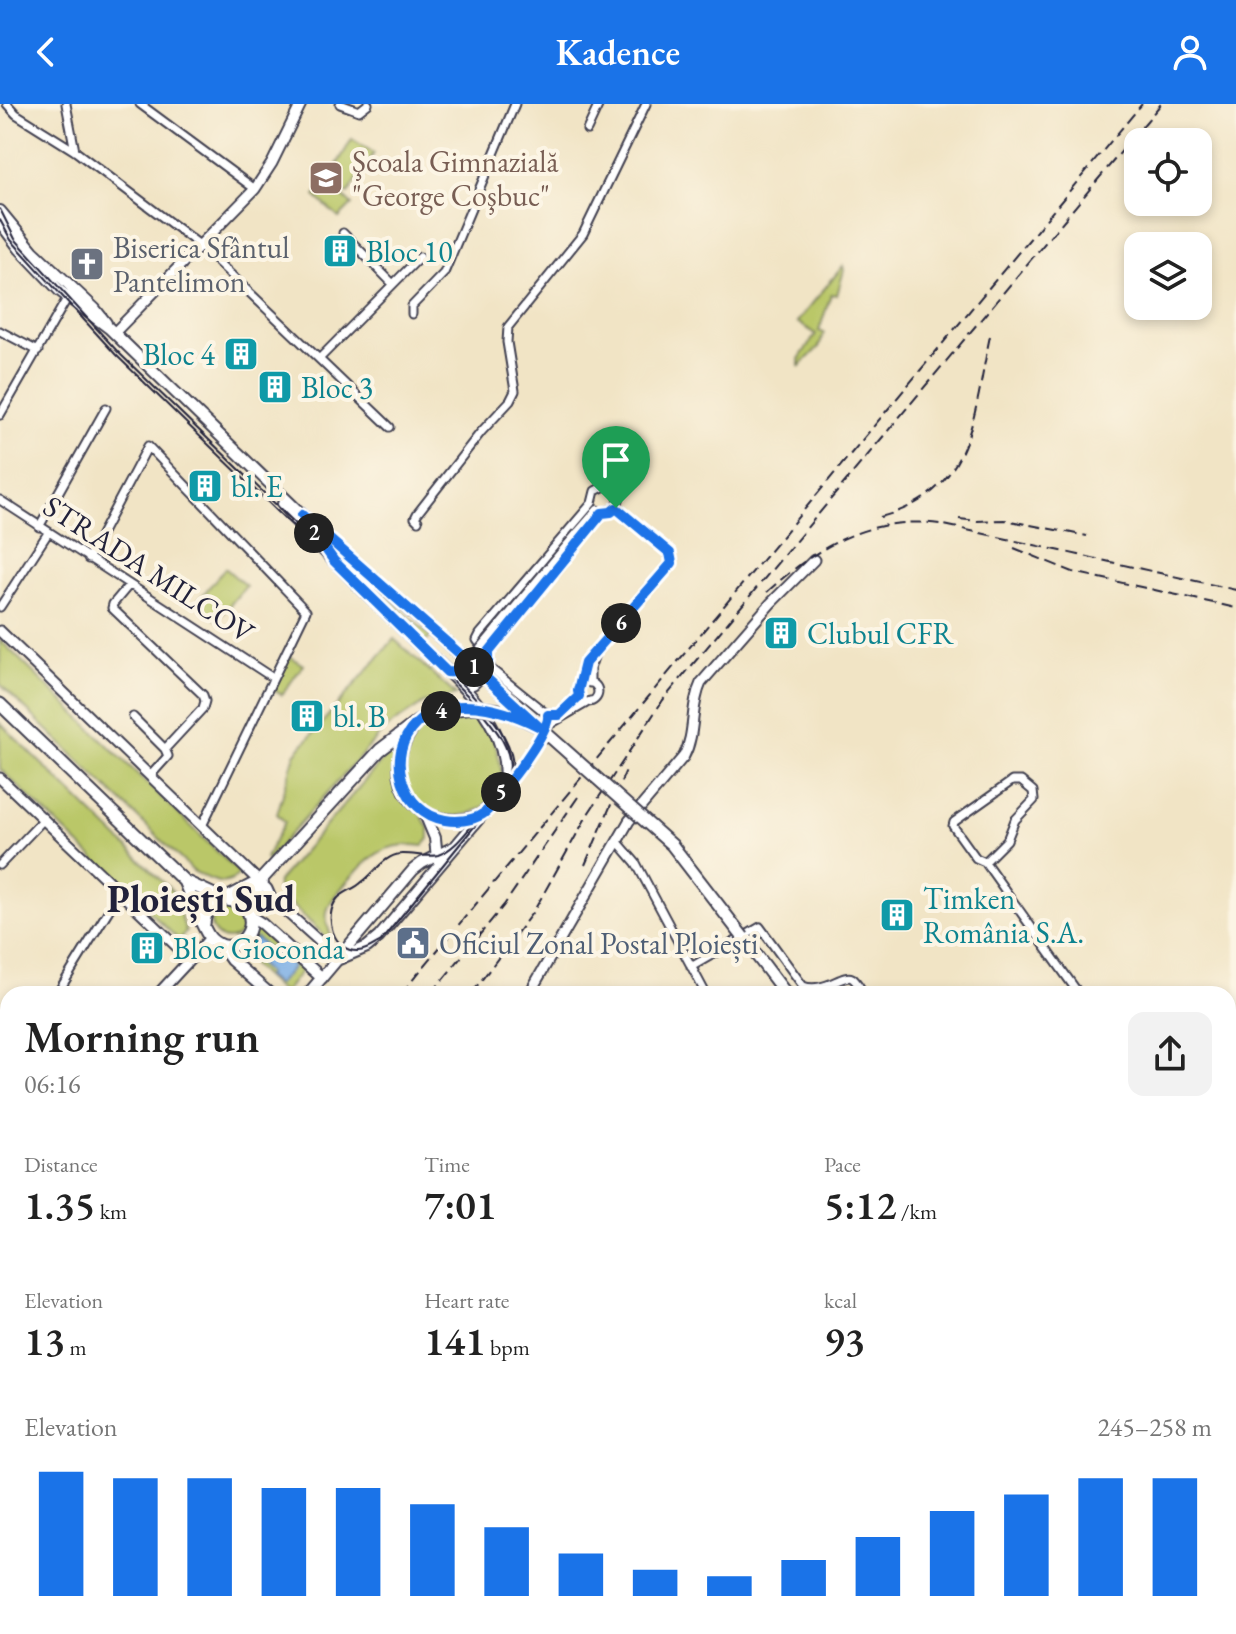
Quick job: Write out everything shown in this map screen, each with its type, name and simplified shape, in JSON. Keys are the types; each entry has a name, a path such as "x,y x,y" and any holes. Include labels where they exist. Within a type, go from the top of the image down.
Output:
{"main road":[{"path":"0,211 70,293"},
{"path":"1,222 20,249 112,331 302,515 543,725 672,845 780,986"},
{"path":"265,479 309,536 447,672 469,689 500,744 505,774 502,791 379,937 367,947 339,959"},
{"path":"302,515 334,561"},
{"path":"0,704 184,881 242,903 250,915 322,978"},
{"path":"204,924 204,917 211,905 259,881 380,750 417,722 440,711 474,707 506,711 543,725"},
{"path":"417,722 405,739 399,766 403,786 409,798 425,814 435,838 437,869"},
{"path":"425,814 458,821 483,814"},
{"path":"315,986 413,870 458,845"},
{"path":"184,881 215,941 261,986"},
{"path":"202,889 223,891 259,881"},
{"path":"215,941 231,946 245,939 251,925 250,915 259,881"}],"street":[{"path":"7,104 16,114 75,151 201,246 390,427"},
{"path":"66,104 75,151"},
{"path":"140,104 255,189"},
{"path":"112,331 255,189 272,163 301,104"},
{"path":"340,104 359,111 368,104"},
{"path":"412,314 412,306 444,273 515,104"},
{"path":"587,130 599,104"},
{"path":"418,521 415,518 417,514 481,432 510,401 515,391 507,342 508,327 583,234 646,104"},
{"path":"343,233 393,284"},
{"path":"319,359 420,257"},
{"path":"0,415 70,293"},
{"path":"0,331 38,351"},
{"path":"39,527 106,408"},
{"path":"88,559 148,446 305,608 202,826"},
{"path":"488,653 597,508 595,491 608,486 619,494 616,508 611,512 597,508"},
{"name":"STRADA MILCOV","path":"0,500 273,678"},
{"path":"469,662 597,508"},
{"path":"469,689 489,666 488,653 477,640 496,615 597,508"},
{"path":"590,701 584,701 578,691 586,684 590,665 599,648 673,560 670,553 616,508"},
{"path":"0,607 48,533"},
{"path":"534,986 629,821 679,763 690,743 701,683 771,603 814,560"},
{"path":"129,585 112,608 203,695 205,701 203,708 165,749"},
{"path":"496,615 496,628 501,637"},
{"path":"486,628 496,628"},
{"path":"0,631 259,881 271,898 339,959"},
{"path":"447,672 489,666"},
{"path":"489,666 548,715 559,715 579,696"},
{"path":"543,725 590,701 597,693 595,686 586,684"},
{"path":"502,791 522,767 548,715"},
{"path":"133,717 165,749 168,756 150,776"},
{"path":"500,744 508,766 514,770 522,767"},
{"path":"0,778 190,959"},
{"path":"985,862 1007,840 1015,820 1034,800 1033,791 1021,781 1012,781 953,824 976,858 985,862 1073,986"},
{"path":"0,865 44,819"},
{"path":"618,842 632,857 702,986"},
{"path":"62,986 120,892"},
{"path":"691,967 760,927 803,986"},
{"path":"165,986 190,959 215,941"},
{"path":"827,986 847,977 858,986"}],"green space":[{"path":"352,139 374,153 348,194 330,184 352,205 339,218 315,196 327,182"},
{"path":"843,266 837,295 831,294 819,331 824,333 819,347 800,366 799,359 816,334 797,322"},
{"path":"332,548 431,637 423,644 330,550"},
{"path":"225,568 246,586 217,620 196,603"},
{"path":"394,639 456,695 424,703 385,729 267,860 265,858 285,822 277,814 295,754"},
{"path":"0,640 239,873 229,881 218,882 193,871 0,684"},
{"path":"288,655 303,665 282,695 271,689"},
{"path":"449,715 472,719 487,728 496,745 501,772 498,791 487,804 472,813 455,816 429,811 419,804 408,789 402,764 404,752 417,733 426,725"},
{"path":"0,723 173,892 186,932 179,940 0,769"},
{"path":"392,749 396,754 396,769 429,829 429,839 423,846 399,846 380,852 356,872 328,908 329,940 277,891 278,881"},
{"path":"228,905 240,910 245,922 240,934 228,939 216,934 211,922 216,910"},
{"path":"257,928 302,970 289,986 274,986 236,950 245,944"}],"water":[{"path":"256,938 293,967 277,985 246,953"}],"tram line":[{"path":"0,209 15,239 118,352 471,693 503,735 512,759 509,784 381,941 370,948 349,950 337,939 331,923 337,899 395,855 438,855 454,845 493,801 508,777 510,766 504,744 469,697 116,355 11,240 0,220"}],"railway":[{"path":"408,986 1142,104"},
{"path":"477,986 535,909 588,814 663,700 1161,104"},
{"path":"880,517 911,506 934,490 952,470 973,422 990,336"},
{"path":"959,519 1005,520 1087,536"},
{"path":"767,592 805,561 846,537 868,529 915,522 940,524 1236,590"},
{"path":"1014,548 1073,572 1236,608"},
{"path":"585,865 626,770"},
{"path":"438,986 504,905 578,797"}],"place":[{"name":"Şcoala Gimnazială \"George Coşbuc\"","path":"326,178"},
{"name":"Bloc 10","path":"340,251"},
{"name":"Biserica Sfântul Pantelimon","path":"87,264"},
{"name":"Bloc 4","path":"241,354"},
{"name":"Bloc 3","path":"275,387"},
{"name":"bl. E","path":"205,486"},
{"name":"Clubul CFR","path":"781,633"},
{"name":"bl. B","path":"307,716"},
{"name":"Timken România S.A.","path":"897,915"},
{"name":"Oficiul Zonal Postal Ploiești","path":"413,943"},
{"name":"Bloc Gioconda","path":"147,948"}],"district":[{"name":"Ploiești Sud","path":"201,898"}],"route":[{"path":"616,508 602,513 488,653 488,663 483,664 460,672 454,673 447,672 334,561 302,515 469,662 487,679 538,726 506,711 486,707 452,708 417,722 403,745 399,766 406,792 425,814 458,821 483,814 527,760 548,725 548,715 559,715 575,702 585,663 672,563 670,553 616,508"}]}
